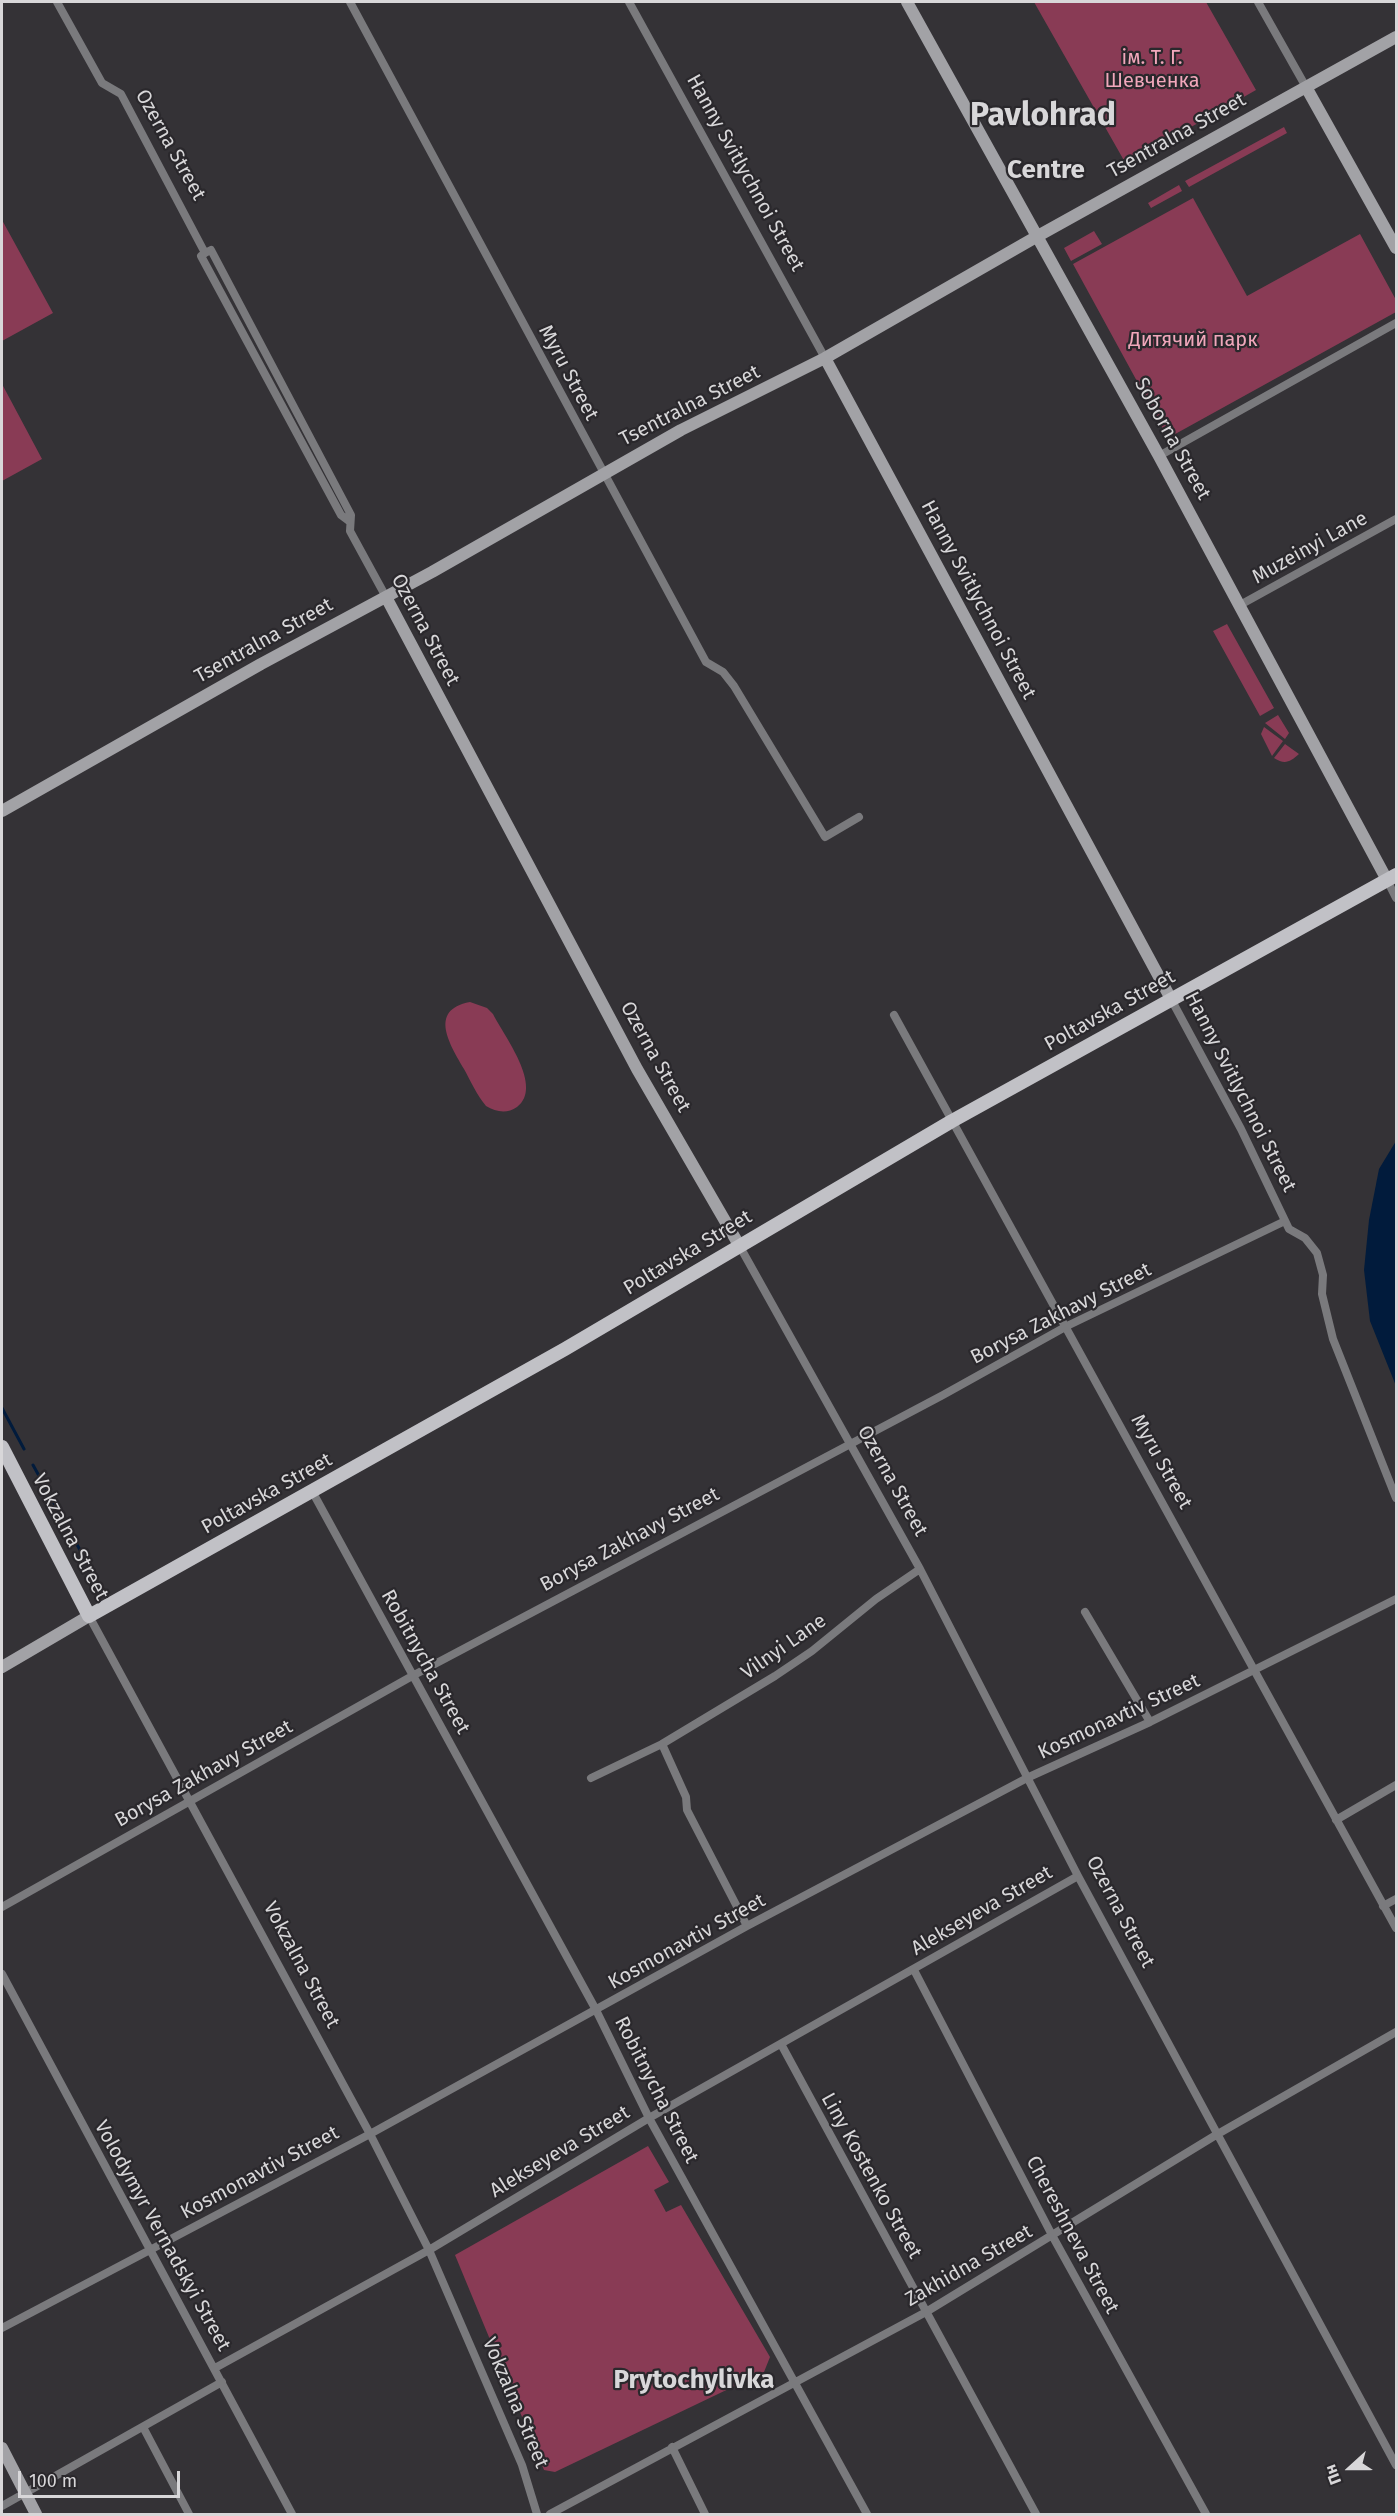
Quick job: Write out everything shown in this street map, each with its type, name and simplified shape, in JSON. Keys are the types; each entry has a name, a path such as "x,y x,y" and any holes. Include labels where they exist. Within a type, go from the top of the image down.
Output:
{"main road":[{"name":"Poltavska Street","path":"89,1616 565,1349 952,1121 1392,877"},
{"name":"Vokzalna Street","path":"2,1447 89,1616"}],"street":[{"name":"Ozerna Street","path":"57,2 102,83 121,94 205,253 201,256 341,515 350,518 350,531 637,1069 739,1245 920,1569 1078,1876 1396,2465"},
{"name":"Myru Street","path":"350,2 706,662 723,672 734,686 825,837 859,817"},
{"name":"Hanny Svitlychnoi Street","path":"629,2 825,358 1241,1129 1285,1221"},
{"name":"Soborna Street","path":"907,2 1392,877 1396,897"},
{"path":"1258,2 1396,248"},
{"name":"Tsentralna Street","path":"2,811 603,473 681,430 825,358 1036,237 1396,37"},
{"path":"1159,456 1396,323"},
{"name":"Muzeinyi Lane","path":"1240,605 1396,519"},
{"name":"Myru Street","path":"894,1015 1256,1669 1396,1928"},
{"path":"1285,1221 1289,1229 1305,1238 1317,1253 1323,1275 1322,1294 1333,1339 1396,1498"},
{"name":"Borysa Zakhavy Street","path":"2,1907 414,1675 848,1443 943,1395 1067,1326 1285,1221"},
{"name":"Robitnycha Street","path":"312,1491 597,2010 649,2118 867,2514"},
{"name":"Vilnyi Lane","path":"591,1779 662,1744 775,1676 812,1651 876,1599 920,1569"},
{"name":"Kosmonavtiv Street","path":"2,2328 370,2134 747,1926 1029,1777 1150,1722 1396,1599"},
{"path":"1084,1612 1150,1722"},
{"name":"Poltavska Street","path":"2,1667 89,1616"},
{"name":"Vokzalna Street","path":"89,1616 370,2134 429,2250 522,2465 537,2514"},
{"path":"662,1744 686,1797 687,1810 747,1926"},
{"path":"1336,1820 1396,1785"},
{"name":"Alekseyeva Street","path":"215,2368 429,2250 649,2118 1078,1876"},
{"path":"1383,1906 1396,1899"},
{"name":"Chereshneva Street","path":"914,1970 1053,2237 1206,2514"},
{"name":"Volodymyr Vernadskyi Street","path":"2,1974 292,2514"},
{"name":"Zakhidna Street","path":"550,2514 926,2312 1053,2237 1216,2135 1396,2032"},
{"name":"Liny Kostenko Street","path":"781,2044 1036,2514"},
{"path":"2,2506 222,2382"},
{"path":"143,2427 189,2514"},
{"path":"672,2447 705,2514"},
{"path":"2,2448 36,2514"}],"green space":[{"name":"ім. Т. Г. Шевченка","path":"1034,2 1206,2 1256,90 1126,164"},
{"path":"1284,127 1287,133 1189,187 1185,181"},
{"path":"1179,185 1182,191 1151,208 1148,203"},
{"name":"Дитячий парк","path":"1193,198 1247,296 1360,234 1396,300 1396,312 1168,438 1073,264"},
{"path":"2,220 53,313 2,341"},
{"path":"1094,231 1102,244 1071,261 1064,248"},
{"path":"2,384 42,459 2,481"},
{"path":"1227,624 1274,708 1260,716 1213,631"},
{"path":"1278,715 1289,733 1285,739 1265,723"},
{"path":"1264,727 1283,741 1272,756 1261,734"},
{"path":"1285,744 1299,754 1290,761 1284,762 1274,758"},
{"path":"470,1002 487,1008 493,1014 519,1061 526,1087 524,1098 517,1107 509,1111 494,1110 486,1106 449,1040 446,1021 449,1013 457,1006"},
{"path":"648,2146 669,2182 654,2190 666,2212 681,2205 770,2357 764,2372 555,2472 544,2470 455,2255"}],"water":[{"path":"1396,1141 1396,1386 1370,1321 1364,1270 1369,1220 1379,1169"}],"waterway":[{"path":"2,1408 24,1449"},
{"path":"33,1465 80,1550"}],"district":[{"name":"Pavlohrad","path":"1043,116"},
{"name":"Centre","path":"1046,171"},
{"name":"Prytochylivka","path":"694,2381"}]}
